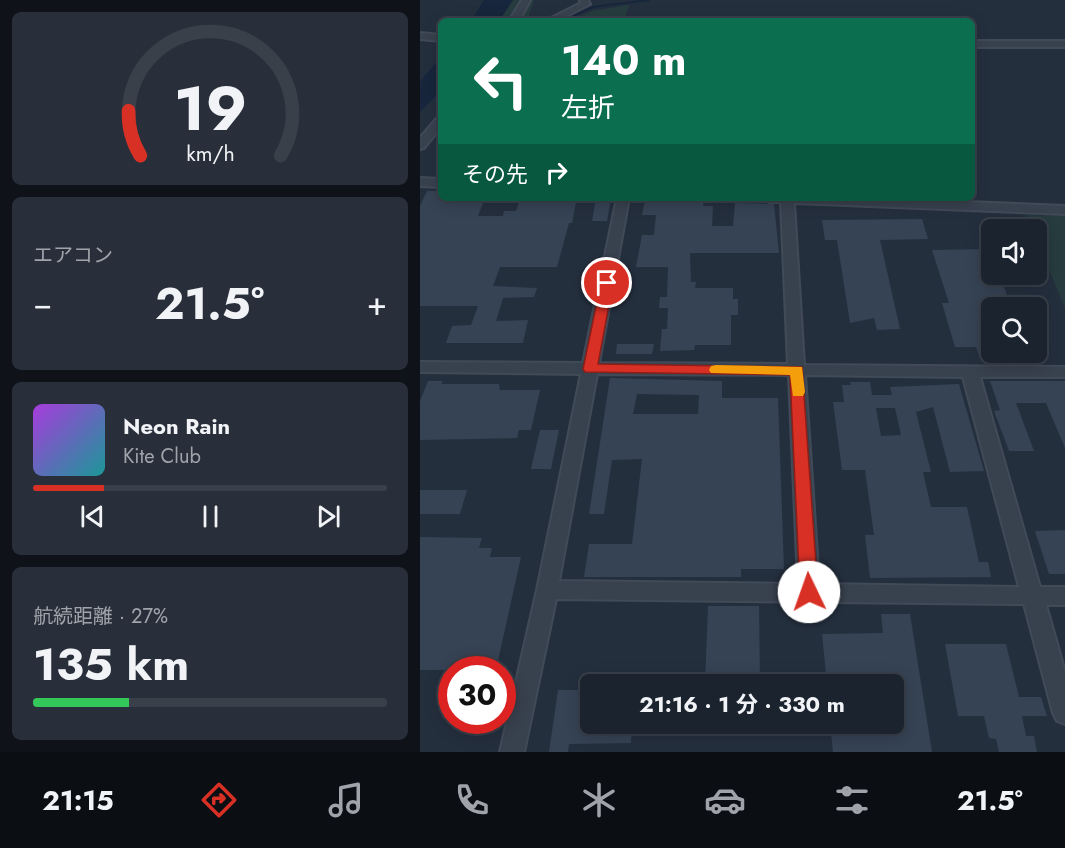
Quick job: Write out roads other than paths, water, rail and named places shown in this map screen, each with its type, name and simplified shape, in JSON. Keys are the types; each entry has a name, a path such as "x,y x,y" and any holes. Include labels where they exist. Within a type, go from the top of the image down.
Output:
{"street":[{"path":"516,18 526,0"},
{"path":"556,18 586,4 584,0"},
{"path":"420,36 438,38"},
{"path":"975,44 1065,44"},
{"path":"420,145 438,124"},
{"path":"420,182 438,183"},
{"path":"512,752 547,590 622,201"},
{"path":"787,201 809,592"},
{"path":"838,201 1065,210"},
{"path":"420,368 1065,372"},
{"path":"970,371 1065,713"},
{"path":"547,590 1065,596"}],"water":[{"path":"484,0 513,0 501,18 473,18"},
{"path":"438,60 438,94 420,112 420,82"}],"waterway":[{"path":"568,18 593,7 649,0"}]}
